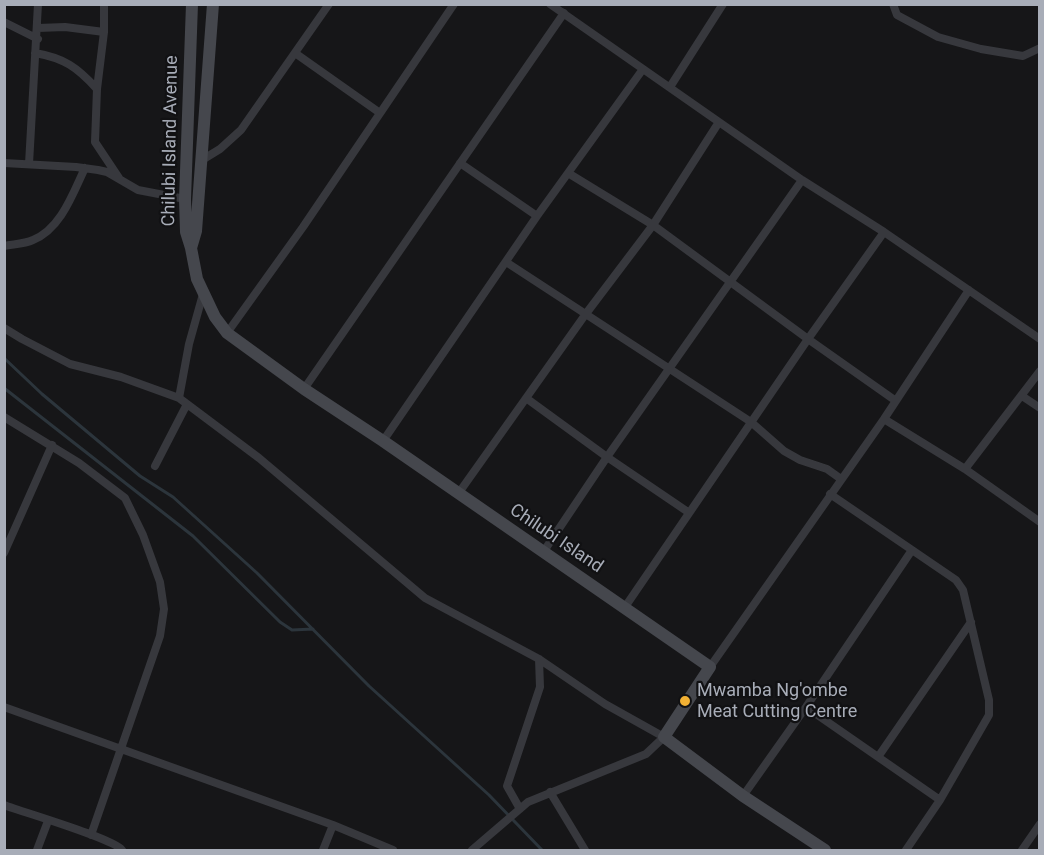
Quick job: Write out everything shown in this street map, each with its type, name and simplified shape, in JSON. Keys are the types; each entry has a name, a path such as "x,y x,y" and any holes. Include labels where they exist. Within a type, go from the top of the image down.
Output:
{"street":[{"path":"29,164 34,53 38,39 38,4"},
{"path":"104,4 104,32 97,89 95,142 122,180"},
{"name":"Chilubi Island Avenue","path":"191,248 186,232 185,199 192,4"},
{"name":"Chilubi Island Avenue","path":"191,248 196,231 213,4"},
{"path":"202,160 220,149 242,130 329,4"},
{"path":"227,333 303,227 454,4"},
{"path":"550,4 802,180 884,231 1040,339"},
{"path":"670,87 723,4"},
{"path":"893,4 897,15 938,37 981,49 1023,56 1040,48"},
{"path":"304,389 564,13"},
{"path":"4,22 38,39"},
{"path":"38,28 64,27 104,32"},
{"path":"34,53 53,56 67,62 80,71 97,89"},
{"path":"295,53 380,112"},
{"path":"383,441 537,216 643,69"},
{"path":"458,494 585,315 653,225 719,122"},
{"path":"460,163 537,216"},
{"path":"4,164 85,168 107,172 138,190 185,199"},
{"path":"4,246 33,240 57,221 68,205 85,168"},
{"path":"568,173 653,225 896,401"},
{"path":"544,552 607,457 802,180"},
{"path":"625,608 688,512 884,231"},
{"name":"Chilubi Island","path":"191,248 196,279 215,317 227,333 304,389 383,441 710,668"},
{"path":"506,262 751,422 784,451 800,460 827,469 841,479"},
{"path":"471,850 528,802 646,754 664,737 884,419 969,290"},
{"path":"179,398 189,344 203,294"},
{"path":"4,328 70,364 120,377 179,398 259,458 425,598 539,659 587,693 664,737 743,796 825,850"},
{"path":"965,469 1040,371"},
{"path":"1022,396 1040,408"},
{"path":"526,398 688,512"},
{"path":"155,466 187,404"},
{"path":"4,417 52,445 125,498 143,535 160,582 164,609 159,636 92,835"},
{"path":"884,419 965,469 1040,522"},
{"path":"4,553 52,445"},
{"path":"830,494 956,580 963,590 989,700 989,715 940,800 906,850"},
{"path":"743,796 806,708 912,550"},
{"path":"878,757 971,622"},
{"path":"517,810 507,786 540,687 539,659"},
{"path":"4,708 333,825 393,850"},
{"path":"806,708 940,800"},
{"path":"550,792 585,850"},
{"path":"4,805 92,835 122,850"},
{"path":"37,850 48,821"},
{"path":"1023,850 1040,824"},
{"path":"323,850 333,825"}],"waterway":[{"path":"4,358 42,394 140,476 173,497 257,573 369,686 489,795 542,850"},
{"path":"4,388 193,536 280,622 292,630 313,629"}],"place":[{"name":"Mwamba Ng'ombe Meat Cutting Centre","path":"685,701"}]}
